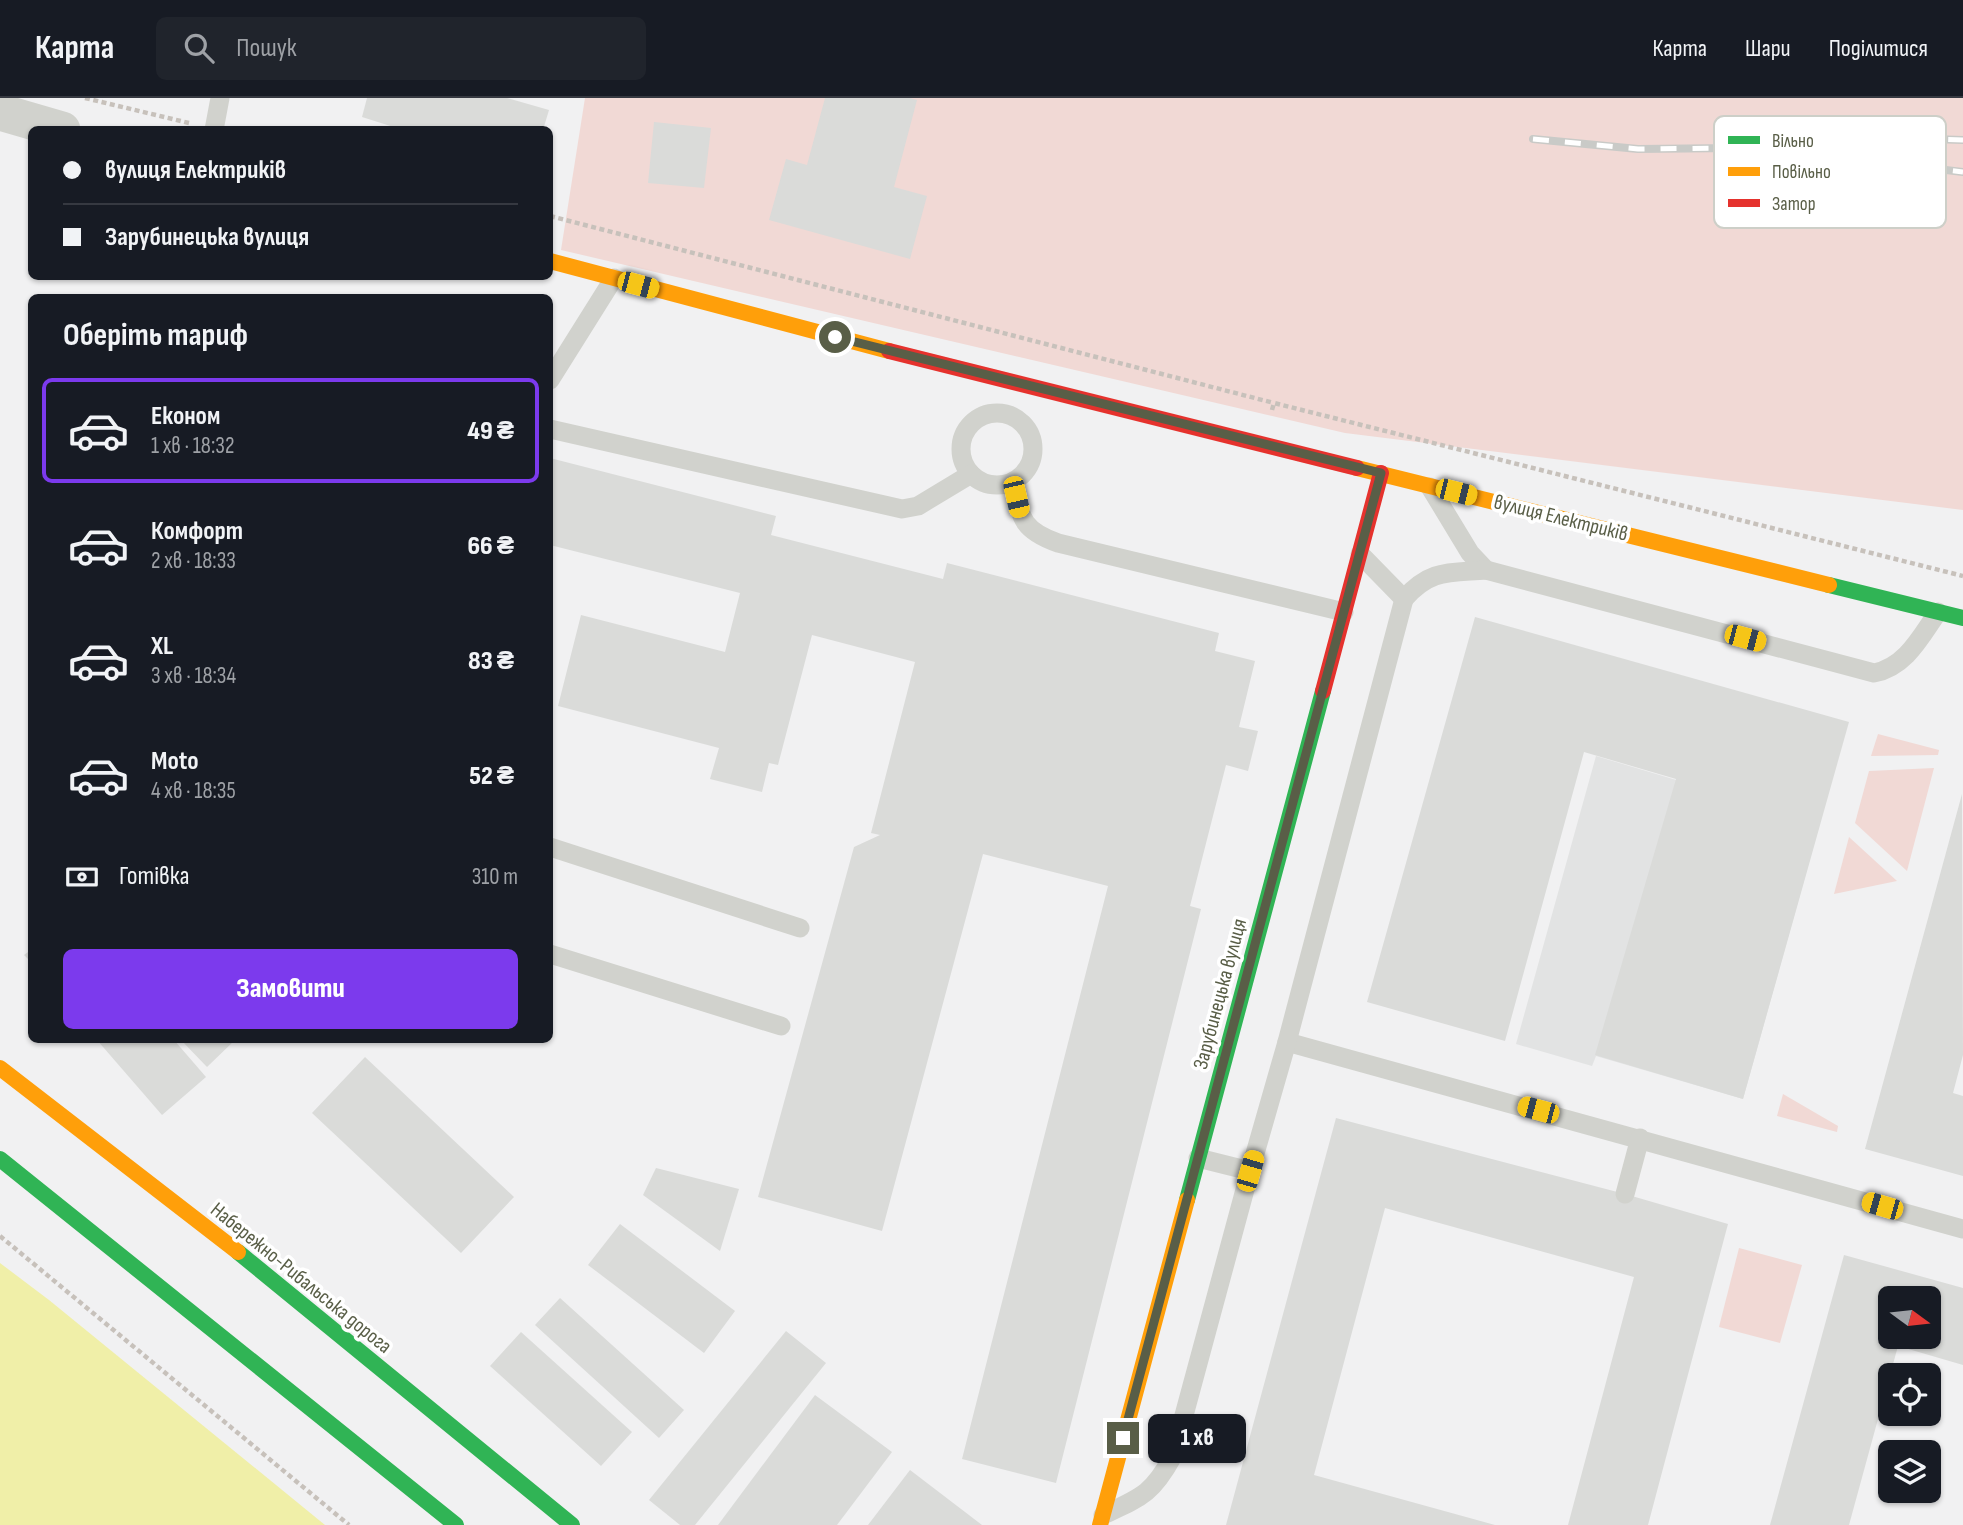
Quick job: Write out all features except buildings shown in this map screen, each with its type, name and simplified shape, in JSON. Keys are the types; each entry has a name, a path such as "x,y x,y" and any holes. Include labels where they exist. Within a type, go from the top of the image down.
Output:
{"street":[{"path":"0,112 48,126"},
{"name":"вулиця Електриків","path":"553,262 1012,382 1963,618"},
{"name":"Зарубинецька вулиця","path":"1102,1520 1381,473"},
{"name":"Набережно-Рибальська дорога","path":"0,1068 275,1281 572,1525"},
{"path":"0,1159 456,1525"}],"lane":[{"path":"209,126 219,98"},
{"path":"553,375 614,278"},
{"path":"1003,413 1012,382"},
{"path":"1003,413 1018,419 1028,430 1033,444 1032,459 1025,473 1013,482 998,485 983,483 971,474 962,461 960,446 965,432 975,420 989,414 1003,413"},
{"path":"553,430 902,509 918,506 971,474"},
{"path":"1013,482 1020,512 1026,524 1038,536 1344,612"},
{"path":"1430,485 1469,553 1486,570"},
{"path":"1360,554 1404,600"},
{"path":"1102,1520 1139,1499 1159,1481 1173,1456 1287,1042 1404,600 1418,583 1438,574 1486,570 1874,673 1889,670 1910,651 1938,612"},
{"path":"553,848 800,928"},
{"path":"553,955 781,1026"},
{"path":"1287,1042 1963,1228"},
{"path":"1625,1194 1640,1138"},
{"path":"1198,1158 1250,1171"}],"path":[{"path":"85,98 200,126"},
{"path":"553,217 1274,403"},
{"path":"0,1236 349,1525"}],"shaded area":[{"path":"585,98 1963,98 1963,510 1345,433 561,250"},
{"path":"1878,734 1939,750 1938,755 1871,756"},
{"path":"1596,756 1820,823 1743,1099 1596,1056 1592,1066 1516,1044"},
{"path":"1934,768 1907,871 1855,823 1869,771"},
{"path":"1849,837 1897,881 1834,894"},
{"path":"1783,1094 1838,1126 1837,1132 1777,1116"},
{"path":"1739,1248 1802,1265 1780,1343 1719,1327"},
{"path":"0,1263 49,1300 325,1525 0,1525"}],"railway":[{"path":"1533,139 1638,149 1714,148"},
{"path":"1946,139 1963,140"},
{"path":"1946,170 1963,172"}],"traffic: fast":[{"path":"1829,585 1963,618"},
{"path":"1187,1200 1323,691"},
{"path":"0,1159 456,1525"},
{"path":"238,1252 572,1525"}],"traffic: slow":[{"path":"553,262 889,351"},
{"path":"1357,468 1829,585"},
{"path":"0,1068 238,1252"},
{"path":"1100,1525 1187,1200"}],"traffic: jam":[{"path":"889,351 1357,468"},
{"path":"1323,691 1381,473"}],"route":[{"path":"835,337 1381,473 1123,1438"}]}
